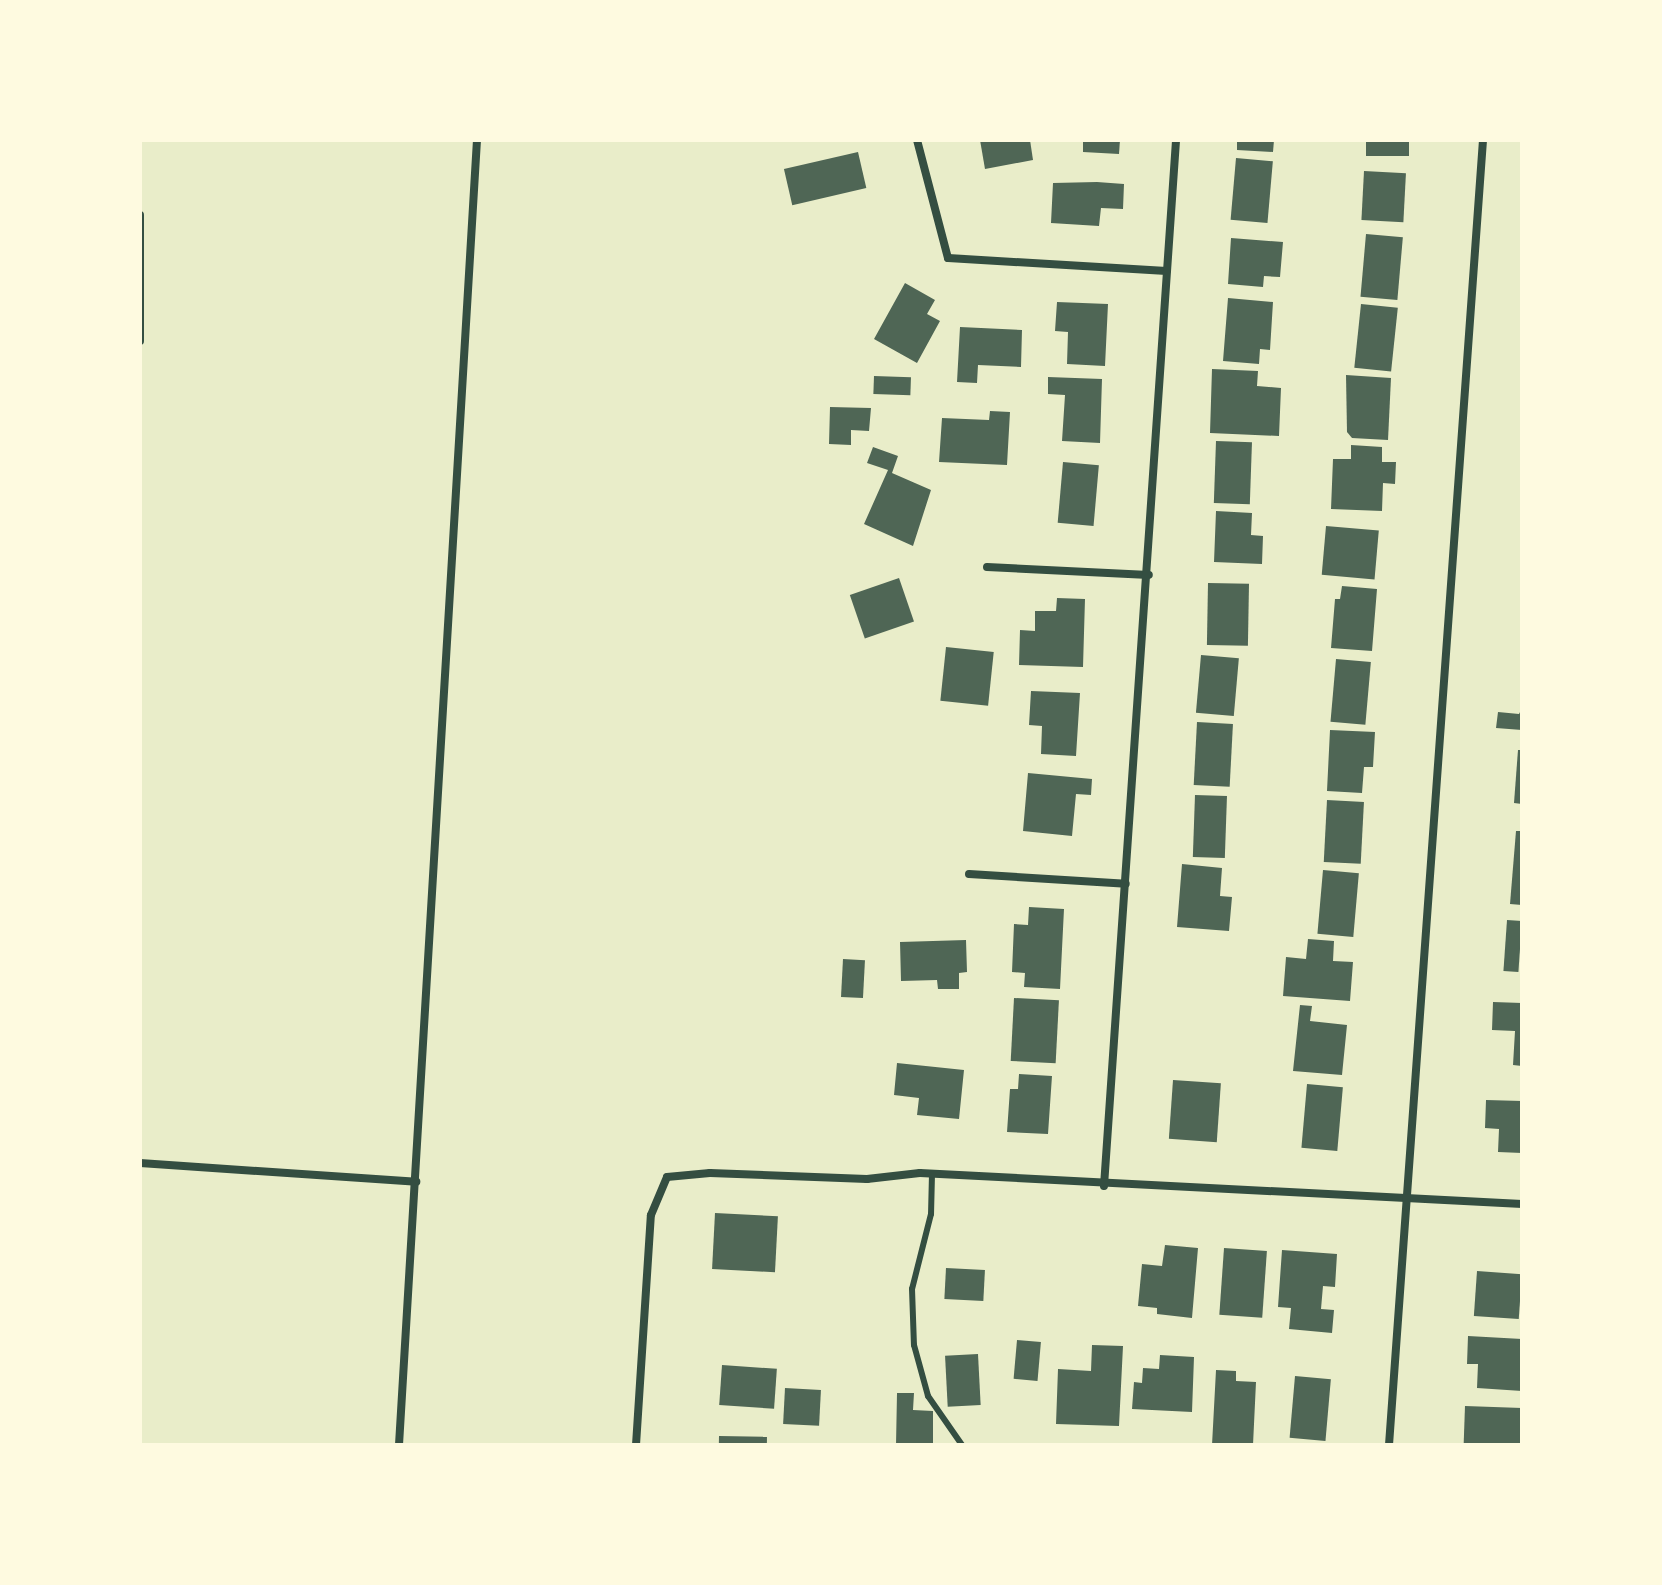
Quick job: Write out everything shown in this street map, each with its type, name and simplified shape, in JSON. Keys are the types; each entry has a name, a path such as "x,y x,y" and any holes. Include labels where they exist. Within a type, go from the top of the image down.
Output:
{"street":[{"path":"399,1445 477,140"},
{"path":"917,140 948,258 1167,271"},
{"path":"1104,1186 1149,575 1176,140"},
{"path":"1389,1445 1483,140"},
{"path":"140,215 140,341"},
{"path":"987,567 1149,575"},
{"path":"969,874 1126,884"},
{"path":"140,1163 416,1182"},
{"path":"636,1445 651,1215 667,1177 710,1173 867,1179 932,1174 1104,1186 1522,1204"}],"lane":[{"path":"932,1174 931,1214 912,1289 914,1345 928,1396 962,1445"}],"building":[{"path":"980,140 1030,140 1033,160 985,169"},
{"path":"1083,140 1120,140 1119,154 1083,152"},
{"path":"1237,140 1274,140 1273,152 1237,150"},
{"path":"1366,140 1409,140 1409,156 1366,156"},
{"path":"858,152 866,188 792,205 784,169"},
{"path":"1236,158 1273,161 1267,223 1231,220"},
{"path":"1364,171 1406,173 1403,222 1361,220"},
{"path":"1053,183 1124,184 1123,209 1101,208 1099,226 1051,223"},
{"path":"1366,234 1403,237 1397,300 1361,297"},
{"path":"1231,238 1283,242 1280,277 1264,276 1263,287 1228,284"},
{"path":"905,283 935,300 927,314 940,321 917,363 874,339"},
{"path":"1228,298 1273,302 1270,350 1260,349 1259,364 1223,361"},
{"path":"1057,302 1108,304 1105,366 1067,364 1068,332 1055,331"},
{"path":"1361,304 1398,308 1391,372 1354,368"},
{"path":"960,327 1022,330 1021,367 978,365 977,383 957,382"},
{"path":"1212,369 1258,371 1257,386 1281,388 1279,436 1210,433"},
{"path":"1346,375 1391,378 1388,440 1352,438 1347,432"},
{"path":"874,376 911,377 910,395 873,394"},
{"path":"1048,377 1102,379 1100,443 1062,441 1065,395 1048,394"},
{"path":"830,407 871,408 869,431 851,430 851,445 829,444"},
{"path":"990,411 1010,412 1007,465 939,462 942,418 989,420"},
{"path":"1216,441 1252,442 1250,504 1214,503"},
{"path":"1351,445 1382,447 1382,462 1396,462 1395,484 1383,483 1382,511 1331,509 1333,459 1351,459"},
{"path":"873,447 898,456 892,473 931,490 913,546 864,524 888,470 867,463"},
{"path":"1063,462 1099,465 1094,526 1058,523"},
{"path":"1216,511 1252,513 1251,535 1263,536 1262,564 1214,562"},
{"path":"1326,526 1379,531 1375,579 1322,575"},
{"path":"899,578 914,621 865,638 850,595"},
{"path":"1208,583 1249,584 1248,646 1207,645"},
{"path":"1342,586 1377,589 1372,651 1331,648 1335,599 1340,599"},
{"path":"1057,598 1085,599 1083,667 1019,665 1020,630 1035,631 1035,611 1056,611"},
{"path":"946,647 994,652 988,706 940,701"},
{"path":"1201,655 1239,658 1234,716 1196,713"},
{"path":"1336,659 1371,662 1365,725 1331,722"},
{"path":"1031,691 1080,693 1076,756 1041,754 1042,726 1029,725"},
{"path":"1522,708 1522,730 1496,728 1498,712 1519,714"},
{"path":"1197,722 1233,724 1230,787 1194,785"},
{"path":"1330,730 1375,732 1373,767 1364,767 1362,793 1327,791"},
{"path":"1518,750 1522,750 1522,804 1514,803"},
{"path":"1028,773 1092,779 1091,795 1076,794 1072,836 1023,831"},
{"path":"1195,795 1227,796 1225,858 1193,857"},
{"path":"1327,800 1364,802 1361,864 1324,862"},
{"path":"1516,831 1522,831 1522,905 1510,904"},
{"path":"1182,864 1222,868 1220,896 1232,897 1229,931 1177,927"},
{"path":"1323,870 1359,873 1353,937 1317,934"},
{"path":"1029,907 1064,909 1060,989 1024,987 1025,973 1012,972 1014,924 1028,925"},
{"path":"1507,920 1522,921 1518,972 1503,971"},
{"path":"1308,939 1334,941 1333,961 1353,962 1350,1001 1283,996 1286,957 1306,959"},
{"path":"966,940 967,972 959,973 959,989 938,989 937,980 901,981 900,942"},
{"path":"843,959 865,960 863,998 841,997"},
{"path":"1014,998 1059,1000 1056,1063 1011,1061"},
{"path":"1493,1002 1522,1003 1522,1066 1513,1065 1515,1031 1492,1030"},
{"path":"1300,1005 1312,1006 1310,1021 1347,1025 1342,1075 1293,1071"},
{"path":"897,1063 964,1070 959,1119 917,1115 919,1098 894,1095"},
{"path":"1019,1074 1052,1076 1048,1134 1007,1132 1010,1089 1018,1089"},
{"path":"1173,1080 1221,1083 1217,1142 1169,1139"},
{"path":"1307,1084 1343,1087 1337,1151 1301,1148"},
{"path":"1486,1100 1522,1101 1522,1153 1498,1152 1499,1129 1485,1128"},
{"path":"715,1213 778,1216 775,1272 712,1269"},
{"path":"1165,1245 1198,1248 1192,1318 1157,1314 1157,1308 1138,1306 1142,1264 1162,1266"},
{"path":"1224,1248 1267,1251 1262,1318 1219,1315"},
{"path":"1282,1250 1337,1254 1335,1287 1323,1286 1321,1309 1334,1310 1332,1333 1289,1329 1291,1308 1278,1307"},
{"path":"946,1268 985,1270 983,1301 944,1299"},
{"path":"1477,1271 1522,1274 1519,1319 1474,1316"},
{"path":"1468,1336 1522,1339 1522,1391 1477,1388 1478,1364 1467,1364"},
{"path":"1017,1340 1041,1342 1038,1381 1014,1379"},
{"path":"1092,1345 1123,1346 1119,1426 1056,1424 1058,1369 1091,1371"},
{"path":"978,1354 981,1405 948,1407 945,1356"},
{"path":"1160,1355 1194,1357 1192,1412 1132,1409 1134,1382 1142,1383 1143,1368 1159,1369"},
{"path":"722,1365 777,1369 774,1409 719,1405"},
{"path":"1216,1370 1236,1371 1236,1381 1256,1382 1253,1445 1212,1445"},
{"path":"1295,1376 1331,1379 1325,1441 1290,1438"},
{"path":"785,1388 821,1390 819,1426 783,1424"},
{"path":"897,1393 914,1393 913,1410 933,1411 933,1445 896,1445"},
{"path":"1465,1406 1522,1408 1521,1445 1464,1445"},
{"path":"719,1436 767,1437 767,1445 719,1445"}]}
